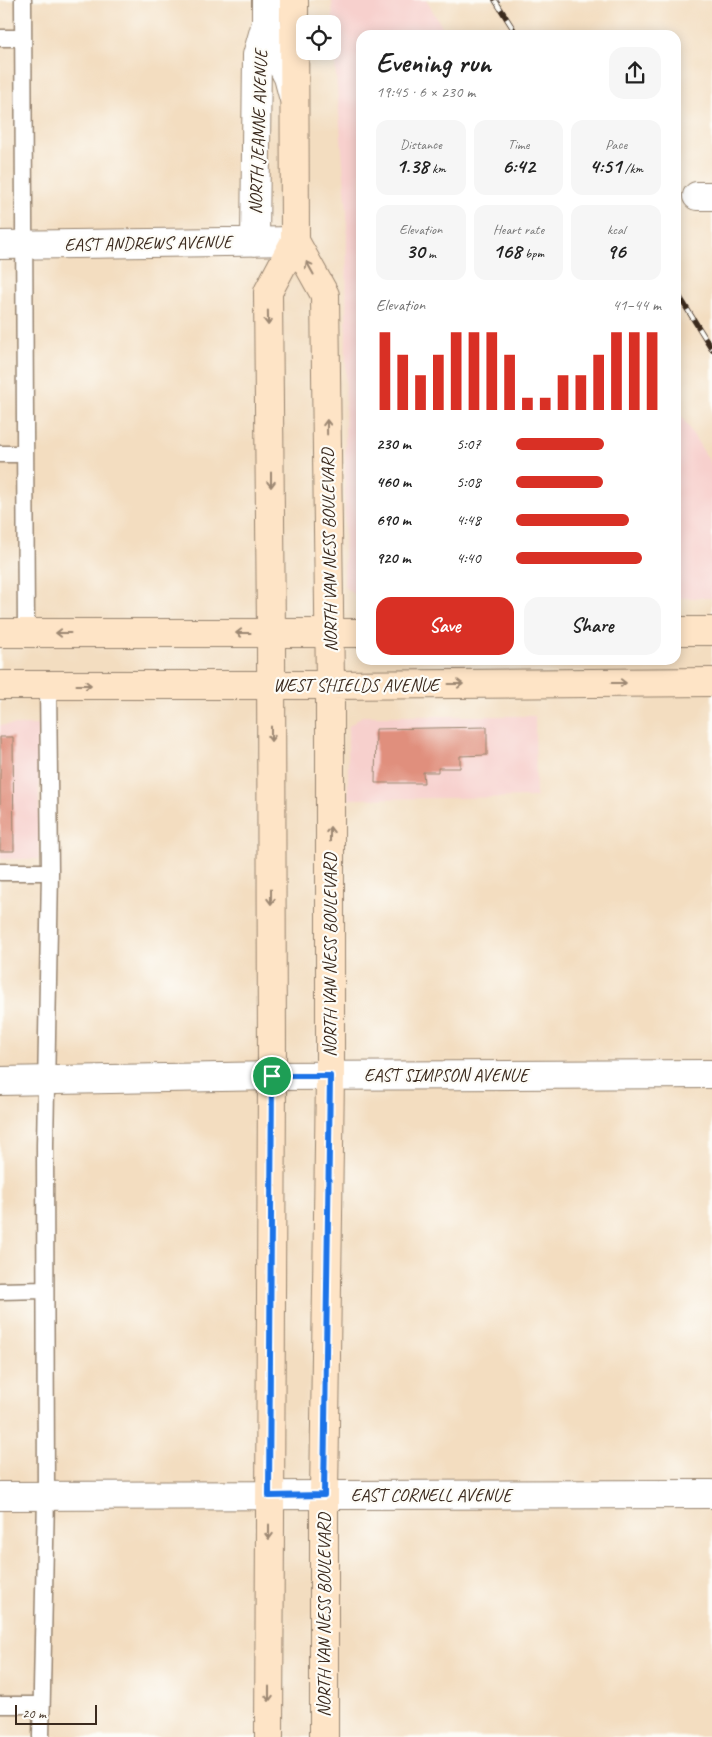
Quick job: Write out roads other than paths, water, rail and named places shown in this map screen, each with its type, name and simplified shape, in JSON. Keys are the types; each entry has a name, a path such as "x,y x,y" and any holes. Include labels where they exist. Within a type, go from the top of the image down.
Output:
{"street":[{"name":"NORTH VAN NESS BOULEVARD","path":"294,0 296,241 325,294 330,633 330,1076 324,1495 324,1737"},
{"name":"NORTH JEANNE AVENUE","path":"266,11 272,46 288,77 294,99"},
{"name":"NORTH JEANNE AVENUE","path":"256,242 257,55 266,11"},
{"name":"NORTH VAN NESS BOULEVARD","path":"269,1737 272,1076 268,292 296,241"},
{"name":"EAST ANDREWS AVENUE","path":"12,244 296,241"},
{"path":"681,631 712,631"},
{"path":"13,633 356,633"},
{"name":"WEST SHIELDS AVENUE","path":"0,685 712,682"},
{"name":"EAST SIMPSON AVENUE","path":"0,1080 272,1076 712,1074"},
{"name":"EAST CORNELL AVENUE","path":"0,1496 712,1494"}],"lane":[{"path":"13,633 25,454 12,244 23,38 23,0"},
{"path":"0,38 23,38"},
{"path":"0,454 25,454"},
{"path":"41,1737 46,1496 44,1145 47,1080 50,872 48,685"},
{"path":"0,872 50,872"},
{"path":"0,1290 45,1290"},
{"path":"0,1705 41,1705"}],"railway":[{"path":"495,0 514,30"},
{"path":"681,299 712,349"}]}
